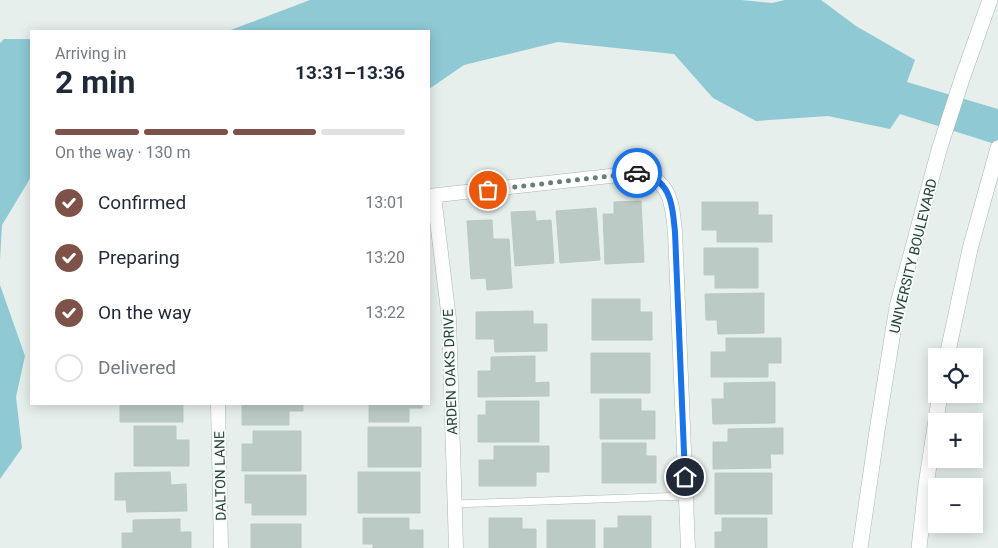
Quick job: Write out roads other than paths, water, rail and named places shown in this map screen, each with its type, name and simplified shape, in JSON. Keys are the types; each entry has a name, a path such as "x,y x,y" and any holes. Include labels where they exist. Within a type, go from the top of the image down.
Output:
{"main road":[{"name":"UNIVERSITY BOULEVARD","path":"860,548 898,307 939,150 990,0"},
{"path":"949,348 970,249 998,148"},
{"path":"919,548 926,485 939,403"}],"street":[{"path":"431,196 626,174 646,174 658,180 666,189 670,196 675,232 688,548"},
{"name":"ARDEN OAKS DRIVE","path":"431,196 449,318 456,548"},
{"name":"DALTON LANE","path":"218,405 222,548"}],"lane":[{"path":"454,504 686,496"}],"water":[{"path":"310,0 741,0 772,3 785,0 821,0 856,26 915,60 907,82 998,109 998,145 900,114 890,129 828,116 756,121 713,98 674,54 558,42 464,65 430,88 430,30 231,30"},
{"path":"4,39 30,39 30,179 2,225 0,260 0,43"},
{"path":"0,285 25,356 16,397 22,448 0,479"}]}
